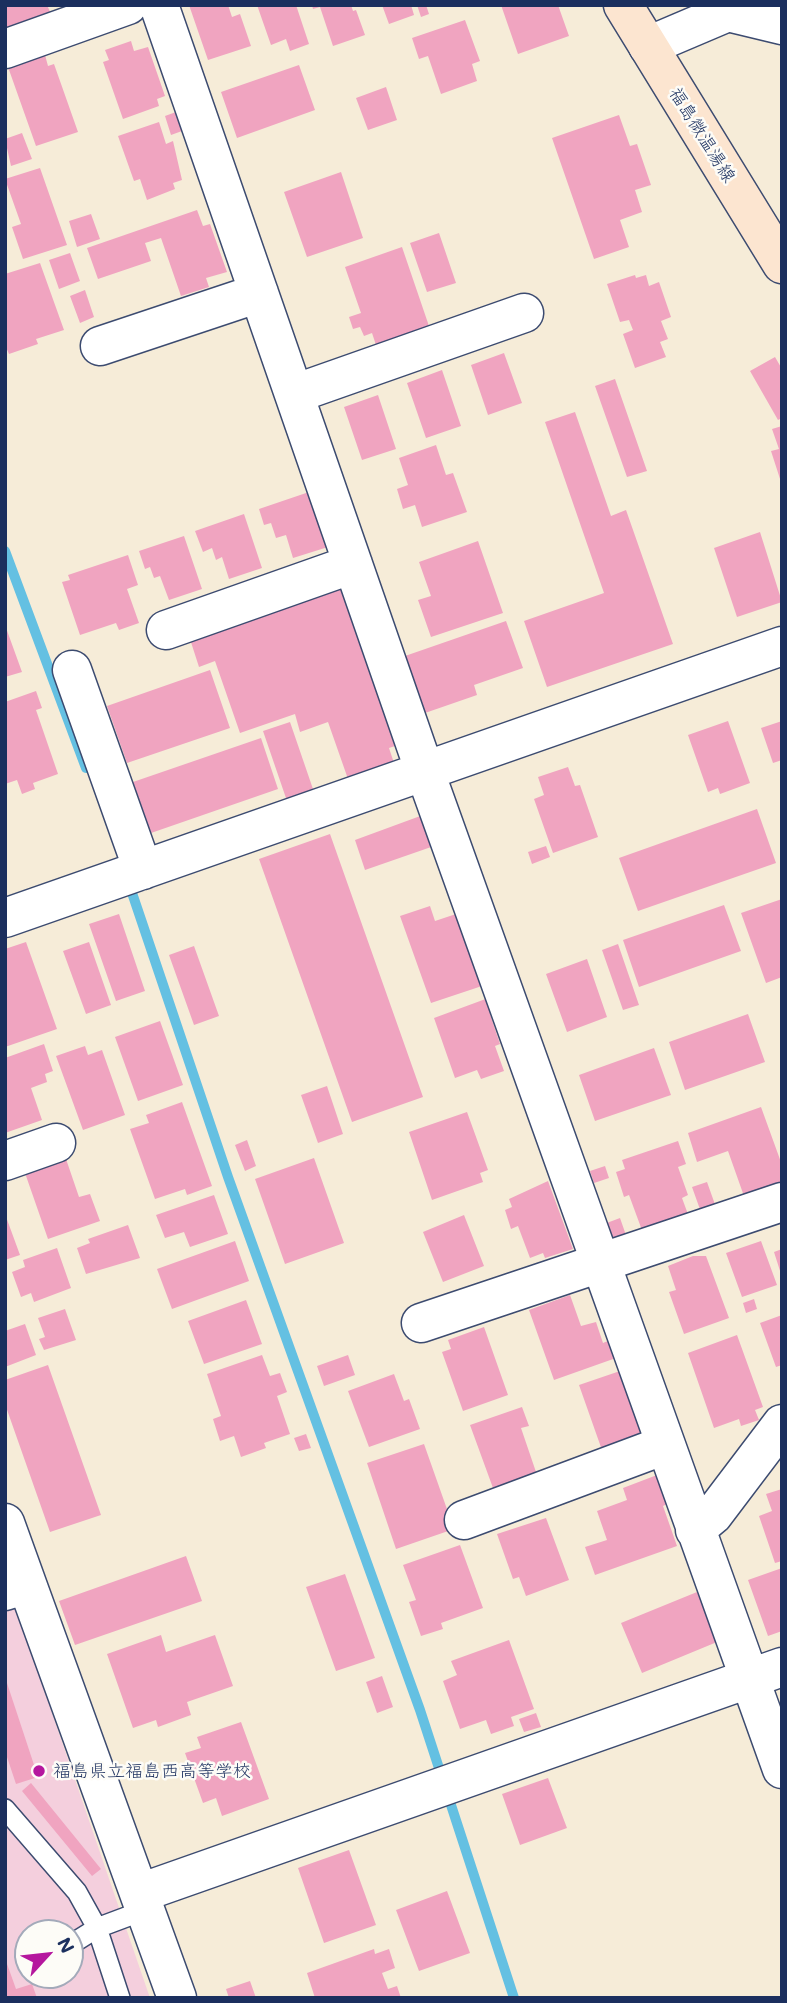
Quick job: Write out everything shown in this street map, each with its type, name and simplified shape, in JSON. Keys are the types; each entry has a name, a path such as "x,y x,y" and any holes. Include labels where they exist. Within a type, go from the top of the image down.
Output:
{"main road":[{"name":"福島微温湯線","path":"624,5 782,264"}],"street":[{"path":"5,49 128,5"},
{"path":"159,5 425,772 695,1530 765,1673 782,1769"},
{"path":"648,46 728,12 782,25"},
{"path":"100,346 259,293"},
{"path":"294,394 524,313"},
{"path":"166,630 353,564"},
{"path":"5,918 782,646"},
{"path":"72,670 143,870"},
{"path":"5,1161 56,1143"},
{"path":"421,1323 782,1202"},
{"path":"695,1530 713,1515 782,1424"},
{"path":"464,1520 665,1445"},
{"path":"5,1523 16,1587 143,1901 177,1998"},
{"path":"143,1901 765,1673"}],"lane":[{"path":"5,1809 78,1892 97,1928 120,1998"},
{"path":"84,1936 143,1901"}],"shaded area":[{"name":"福島県立福島西高等学校","path":"15,1605 150,1998 5,1998 5,1608"}],"building":[{"path":"5,5 47,5 51,14 5,32"},
{"path":"189,5 228,5 232,17 240,14 251,46 208,60"},
{"path":"257,5 296,5 309,44 290,51 286,39 271,45"},
{"path":"312,5 351,5 353,11 356,10 365,35 333,46 320,7 313,9"},
{"path":"382,5 411,5 414,15 389,24"},
{"path":"417,5 426,5 429,14 421,17"},
{"path":"501,5 558,5 569,36 518,54"},
{"path":"465,20 480,61 472,64 477,81 441,94 428,56 419,59 412,38"},
{"path":"131,41 134,51 148,47 165,96 157,99 159,106 123,119 103,62 109,60 105,50"},
{"path":"45,55 48,66 54,64 78,132 36,146 8,67"},
{"path":"299,65 315,110 237,138 221,92"},
{"path":"386,87 397,120 368,130 356,98"},
{"path":"176,112 182,131 171,135 165,116"},
{"path":"619,115 630,146 637,144 651,185 635,190 642,212 620,220 629,247 594,259 552,138"},
{"path":"159,122 166,144 173,141 182,180 173,183 175,189 147,200 140,179 134,181 118,136"},
{"path":"22,133 32,159 11,166 5,139"},
{"path":"40,168 67,245 23,259 12,227 21,224 5,179"},
{"path":"341,172 363,238 307,257 284,192"},
{"path":"197,210 203,226 210,224 227,272 206,278 209,287 181,296 161,238 145,243 151,261 98,279 87,248"},
{"path":"91,214 100,239 77,247 69,221"},
{"path":"439,233 456,283 427,292 410,243"},
{"path":"402,247 430,329 377,348 372,333 364,336 360,327 353,329 349,317 361,313 345,267"},
{"path":"70,253 80,281 59,289 49,260"},
{"path":"40,263 64,330 36,339 38,344 9,354 5,345 5,274"},
{"path":"635,275 636,278 646,275 649,286 659,282 671,317 661,321 668,339 660,342 666,357 635,368 623,334 633,330 629,320 620,322 607,284"},
{"path":"85,290 94,317 80,323 70,296"},
{"path":"504,353 522,403 488,415 471,365"},
{"path":"775,357 782,369 782,418 778,420 750,371"},
{"path":"442,370 461,426 426,438 407,383"},
{"path":"615,379 647,471 627,477 595,386"},
{"path":"378,395 396,449 362,460 344,407"},
{"path":"575,412 611,516 626,510 673,644 547,687 524,621 604,593 545,422"},
{"path":"782,426 781,482 771,451 779,449 772,429"},
{"path":"436,445 446,475 453,473 467,512 422,527 415,505 403,509 397,489 408,485 399,458"},
{"path":"309,492 328,547 293,558 286,535 276,538 271,523 264,525 259,509"},
{"path":"244,514 262,568 229,579 222,557 216,560 212,548 203,552 195,531"},
{"path":"760,532 782,602 737,617 714,548"},
{"path":"184,536 202,589 169,600 160,576 154,578 150,567 145,569 139,551"},
{"path":"478,541 503,613 431,637 418,600 431,596 419,562"},
{"path":"128,555 138,585 127,589 139,623 119,630 116,623 80,635 62,582 70,580 68,575"},
{"path":"345,582 401,744 389,748 394,763 348,779 328,722 300,732 295,714 240,733 215,661 199,667 189,636"},
{"path":"506,621 523,668 474,685 477,695 425,713 405,656"},
{"path":"5,625 22,672 5,677"},
{"path":"210,670 230,728 127,763 107,706"},
{"path":"36,691 42,708 36,710 58,774 33,783 35,789 22,794 17,780 5,784 5,702"},
{"path":"728,721 750,783 720,794 718,788 708,792 688,735"},
{"path":"782,721 782,760 773,763 761,728"},
{"path":"290,722 314,792 287,801 263,731"},
{"path":"261,738 278,789 151,833 133,782"},
{"path":"568,767 575,786 580,785 598,837 553,853 534,799 544,795 538,777"},
{"path":"757,809 776,863 638,911 619,858"},
{"path":"423,815 434,846 365,870 355,840"},
{"path":"330,834 423,1097 352,1122 259,859"},
{"path":"546,846 550,857 532,864 528,852"},
{"path":"782,899 782,977 766,983 741,913"},
{"path":"724,905 741,951 639,987 623,940"},
{"path":"430,906 435,921 459,913 485,985 431,1003 400,916"},
{"path":"119,914 145,991 116,1001 89,924"},
{"path":"26,942 57,1029 5,1047 5,949"},
{"path":"89,942 111,1005 86,1014 63,951"},
{"path":"618,944 639,1005 623,1010 602,950"},
{"path":"194,946 219,1016 194,1025 169,955"},
{"path":"587,959 607,1017 567,1032 546,974"},
{"path":"491,997 497,1012 490,1014 500,1044 495,1046 504,1071 481,1079 477,1070 455,1078 434,1018"},
{"path":"748,1014 765,1062 685,1090 669,1042"},
{"path":"160,1021 183,1085 138,1101 115,1037"},
{"path":"44,1044 53,1071 45,1074 47,1082 31,1088 42,1120 5,1133 5,1058"},
{"path":"85,1046 88,1055 102,1050 125,1115 83,1130 56,1056"},
{"path":"654,1048 671,1095 595,1121 579,1075"},
{"path":"327,1086 343,1134 318,1143 301,1095"},
{"path":"182,1102 212,1186 187,1195 185,1189 155,1199 130,1129 149,1123 146,1115"},
{"path":"761,1107 782,1165 782,1185 745,1199 728,1151 697,1162 688,1133"},
{"path":"467,1112 488,1170 480,1173 483,1182 432,1200 409,1132"},
{"path":"247,1140 256,1166 245,1171 235,1145"},
{"path":"678,1141 686,1164 678,1167 688,1195 682,1198 689,1217 643,1233 629,1195 624,1197 616,1172 625,1169 622,1160"},
{"path":"314,1158 344,1243 285,1264 255,1179"},
{"path":"66,1159 79,1197 90,1194 100,1221 48,1239 25,1173"},
{"path":"605,1166 609,1178 594,1183 590,1171"},
{"path":"548,1181 573,1249 545,1258 543,1253 530,1258 518,1226 511,1229 505,1210 512,1207 509,1199"},
{"path":"707,1182 717,1210 702,1215 692,1187"},
{"path":"214,1195 228,1234 190,1247 184,1232 165,1238 156,1215"},
{"path":"5,1214 20,1255 5,1260"},
{"path":"464,1215 484,1266 443,1282 423,1232"},
{"path":"620,1218 627,1238 618,1241 608,1235 604,1224"},
{"path":"128,1225 140,1258 86,1274 77,1248 90,1243 88,1239"},
{"path":"235,1241 249,1281 172,1309 157,1269"},
{"path":"761,1241 777,1285 742,1297 726,1253"},
{"path":"57,1248 71,1288 34,1302 31,1293 21,1297 12,1272 25,1267 23,1260"},
{"path":"782,1249 782,1274 781,1274 774,1252"},
{"path":"693,1256 706,1256 729,1318 684,1334 669,1292 676,1290 668,1266"},
{"path":"570,1295 581,1326 596,1322 603,1343 610,1340 616,1358 554,1380 529,1310"},
{"path":"754,1299 757,1309 746,1313 743,1303"},
{"path":"246,1300 262,1344 204,1364 188,1321"},
{"path":"65,1309 76,1340 44,1350 39,1339 45,1337 38,1318"},
{"path":"782,1315 782,1365 776,1367 760,1323"},
{"path":"25,1324 36,1355 5,1367 5,1331"},
{"path":"484,1327 508,1395 463,1411 442,1352 451,1349 448,1340"},
{"path":"737,1335 763,1407 755,1410 759,1420 741,1426 739,1419 714,1428 688,1353"},
{"path":"262,1355 270,1376 280,1373 287,1392 277,1396 290,1434 264,1443 266,1448 241,1457 234,1436 220,1441 213,1419 221,1416 207,1374"},
{"path":"348,1355 355,1375 324,1386 317,1366"},
{"path":"48,1365 101,1515 50,1532 5,1404 5,1380"},
{"path":"620,1371 644,1439 603,1453 579,1385"},
{"path":"394,1374 404,1401 409,1399 420,1429 369,1447 348,1391"},
{"path":"522,1407 529,1426 521,1428 536,1472 493,1488 470,1425"},
{"path":"306,1434 311,1448 299,1451 294,1438"},
{"path":"424,1444 454,1529 396,1549 367,1463"},
{"path":"657,1475 667,1504 663,1506 677,1546 595,1575 585,1547 607,1540 597,1511 627,1500 623,1488"},
{"path":"782,1489 782,1561 775,1563 759,1516 772,1511 766,1494"},
{"path":"546,1518 569,1580 526,1596 519,1577 513,1579 497,1534"},
{"path":"460,1545 483,1608 441,1623 443,1629 421,1636 409,1602 416,1600 403,1565"},
{"path":"186,1556 202,1601 75,1645 59,1601"},
{"path":"782,1568 782,1631 768,1636 748,1580"},
{"path":"345,1574 375,1658 336,1671 306,1587"},
{"path":"697,1592 717,1642 642,1673 621,1623"},
{"path":"161,1635 166,1652 215,1635 233,1686 187,1702 191,1715 158,1727 156,1720 133,1728 107,1654"},
{"path":"509,1640 534,1709 511,1717 514,1726 491,1734 486,1720 460,1729 443,1681 457,1675 451,1661"},
{"path":"382,1676 393,1707 377,1713 366,1682"},
{"path":"6,1680 38,1777 16,1784 5,1751"},
{"path":"536,1713 541,1727 524,1732 519,1719"},
{"path":"241,1722 269,1799 222,1816 216,1798 203,1803 185,1753 201,1748 197,1737"},
{"path":"548,1778 567,1828 520,1845 502,1794"},
{"path":"31,1783 101,1869 92,1876 22,1791"},
{"path":"349,1850 376,1925 324,1943 298,1868"},
{"path":"447,1891 470,1953 419,1971 396,1910"},
{"path":"374,1949 375,1954 389,1949 395,1968 382,1973 388,1989 397,1986 401,1998 315,1998 307,1973"},
{"path":"6,1961 14,1989 34,1989 37,1998 5,1998"},
{"path":"250,1981 256,1998 229,1998 226,1989"}],"waterway":[{"path":"5,551 86,768"},
{"path":"128,881 228,1177 420,1710 514,1998"}],"place":[{"name":"福島県立福島西高等学校","path":"39,1771"}]}
